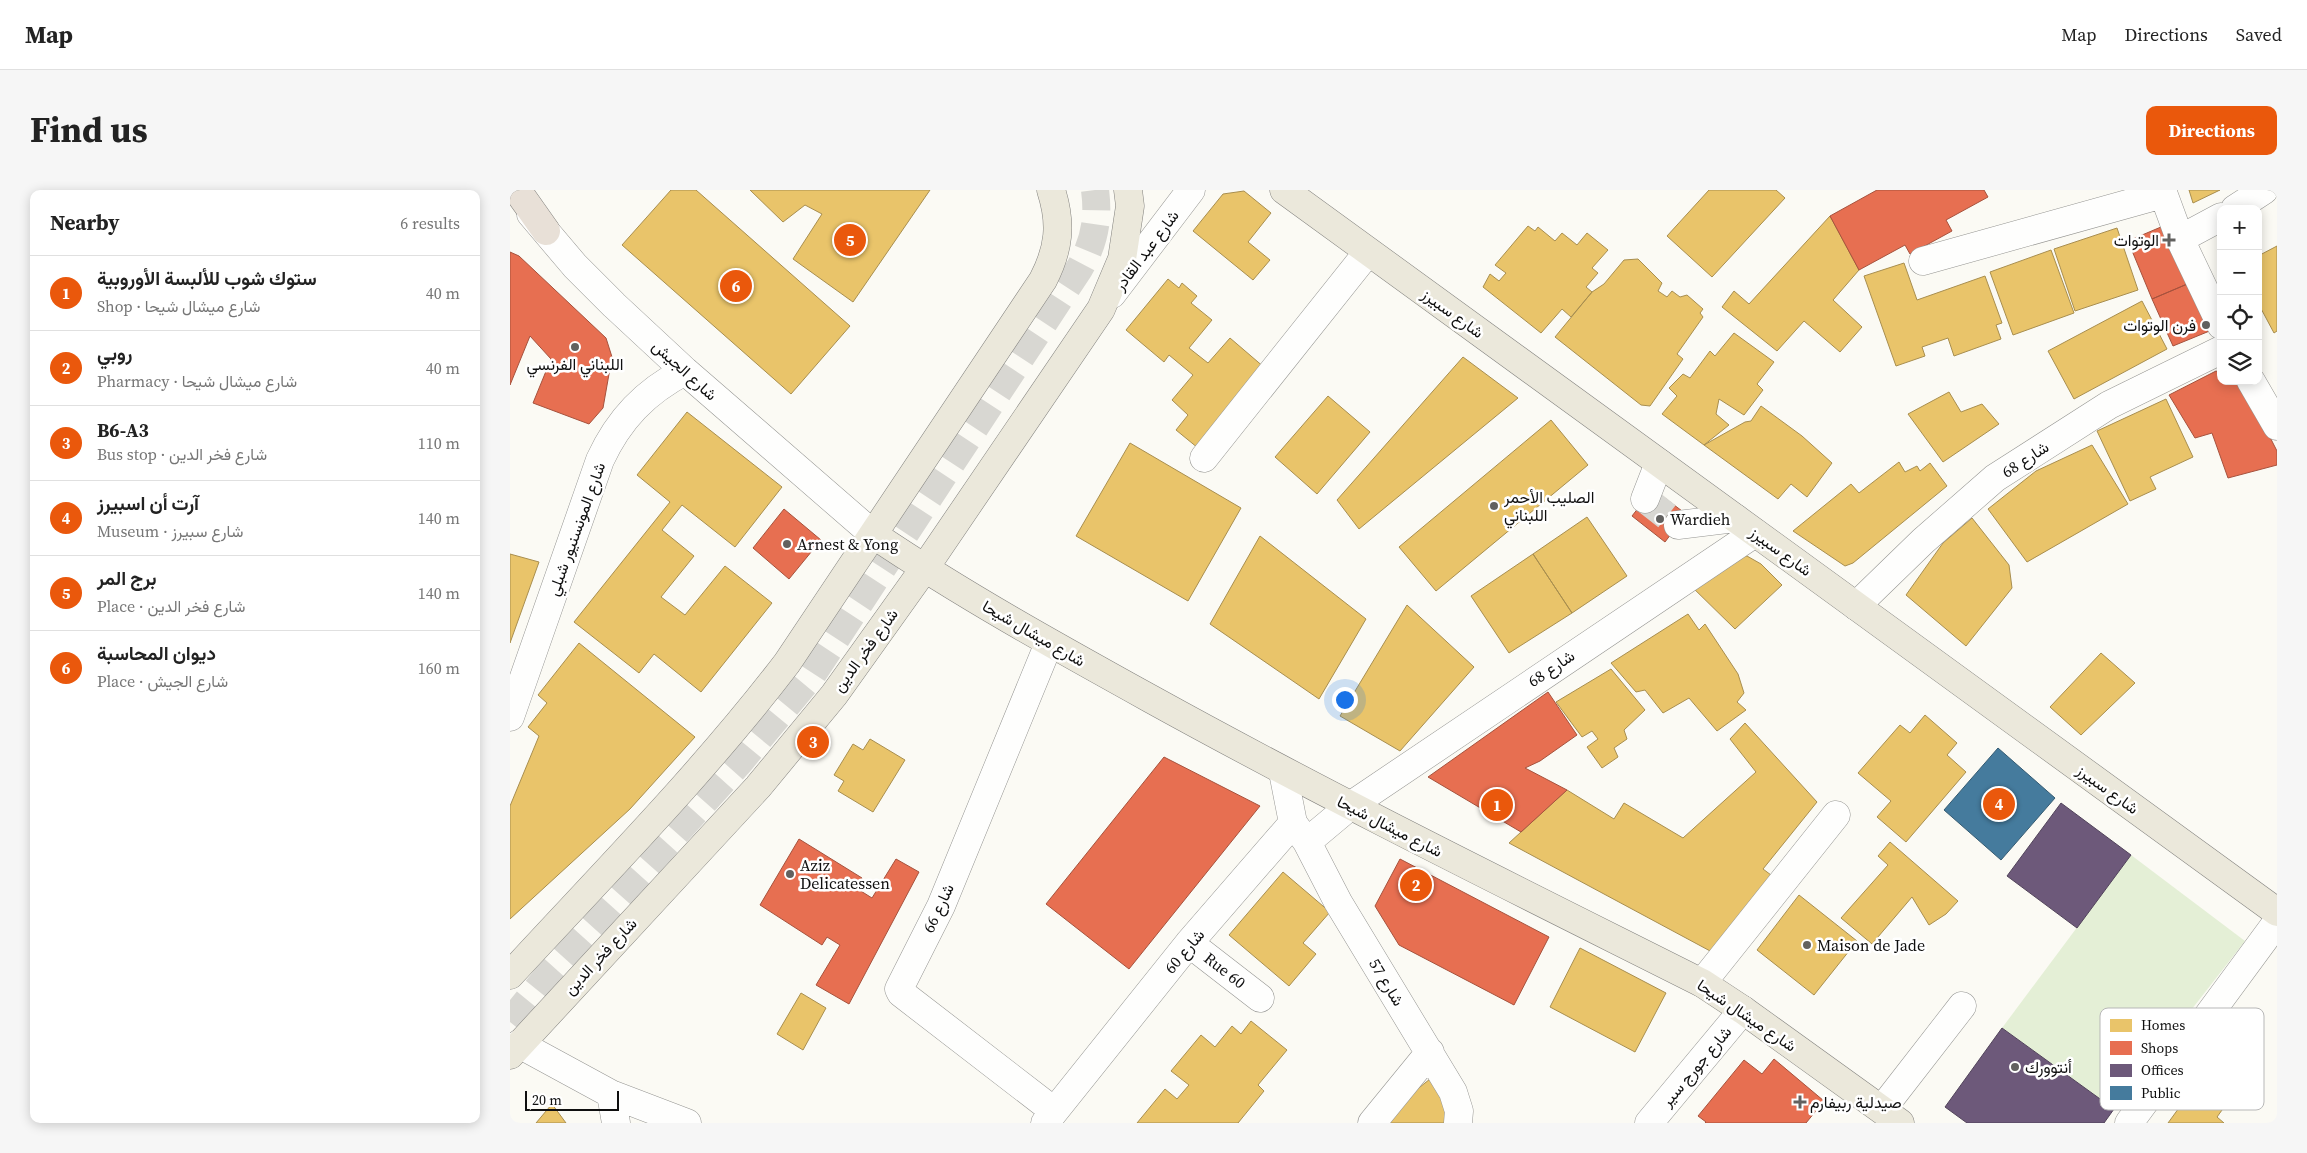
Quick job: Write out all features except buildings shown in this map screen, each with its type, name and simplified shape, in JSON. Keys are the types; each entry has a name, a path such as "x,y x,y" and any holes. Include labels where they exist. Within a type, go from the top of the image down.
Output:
{"highway":[{"path":"517,190 546,232"}],"main road":[{"path":"510,975 754,706 787,663 1043,280 1056,251 1059,232 1058,216 1051,190"},
{"name":"شارع فخر الدين","path":"514,1049 758,787 834,694 924,569 1101,309 1122,259 1130,206 1128,190"},
{"name":"شارع سبيرز","path":"1284,190 2277,912"},
{"name":"شارع ميشال شيحا","path":"874,535 924,569 1049,643 1283,772 1702,984 1743,1010 1891,1116"}],"street":[{"name":"شارع الجيش","path":"510,190 595,286 685,371 874,535"},
{"name":"شارع عبد القادر","path":"1101,309 1191,190"},
{"path":"2241,205 2264,190"},
{"path":"1923,262 2163,192 2180,239 2217,317"},
{"path":"2180,239 2217,219"},
{"path":"1204,458 1368,252"},
{"name":"شارع 68","path":"1856,606 1924,540 1995,478 2110,405 2217,352"},
{"name":"شارع المونسنيور شبلي","path":"510,717 600,460 611,438 643,398 663,382 685,371"},
{"path":"2253,385 2277,426"},
{"path":"1645,499 1659,463"},
{"path":"1678,525 1745,525"},
{"name":"شارع 68","path":"1350,806 1528,683 1745,525"},
{"name":"شارع 66","path":"1049,643 941,906 899,989 901,993 1049,1117"},
{"path":"1283,772 1300,833 1350,806"},
{"path":"1702,984 1836,815"},
{"name":"شارع 60","path":"1049,1117 1190,943 1300,833"},
{"name":"شارع 57","path":"1300,833 1338,902 1430,1052 1457,1101 1459,1111 1458,1123"},
{"path":"2214,1008 2277,922"},
{"name":"Rue 60","path":"1190,943 1260,998"},
{"path":"1891,1116 1962,1006"},
{"name":"شارع جورج سير","path":"1649,1123 1743,1010"},
{"path":"514,1049 611,1094 687,1123"},
{"path":"1372,1123 1430,1052"},
{"path":"611,1094 616,1123"},
{"path":"2129,1123 2139,1110"}],"green space":[{"path":"2131,855 2245,941 2193,1008 2100,1008 2100,1099 2002,1028"}],"tunnel":[{"path":"510,1022 546,978 738,764 812,675 1079,269 1094,231 1096,221 1095,190"},
{"path":"1645,499 1678,525"}],"place":[{"name":"برج المر","path":"850,240"},
{"name":"الوتوات","path":"2169,240"},
{"name":"ديوان المحاسبة","path":"736,286"},
{"name":"فرن الوتوات","path":"2206,325"},
{"name":"اللبناني الفرنسي","path":"575,347"},
{"name":"الصليب الأحمر اللبناني","path":"1494,506"},
{"name":"Wardieh","path":"1660,519"},
{"name":"Arnest & Yong","path":"787,544"},
{"name":"B6-A3","path":"813,742"},
{"name":"آرت أن اسبيرز","path":"1999,804"},
{"name":"ستوك شوب للألبسة الأوروبية","path":"1497,805"},
{"name":"Aziz Delicatessen","path":"790,874"},
{"name":"روبي","path":"1416,885"},
{"name":"Maison de Jade","path":"1807,945"},
{"name":"أنتوورك","path":"2015,1067"},
{"name":"صيدلية ربيفارم","path":"1800,1102"}]}
